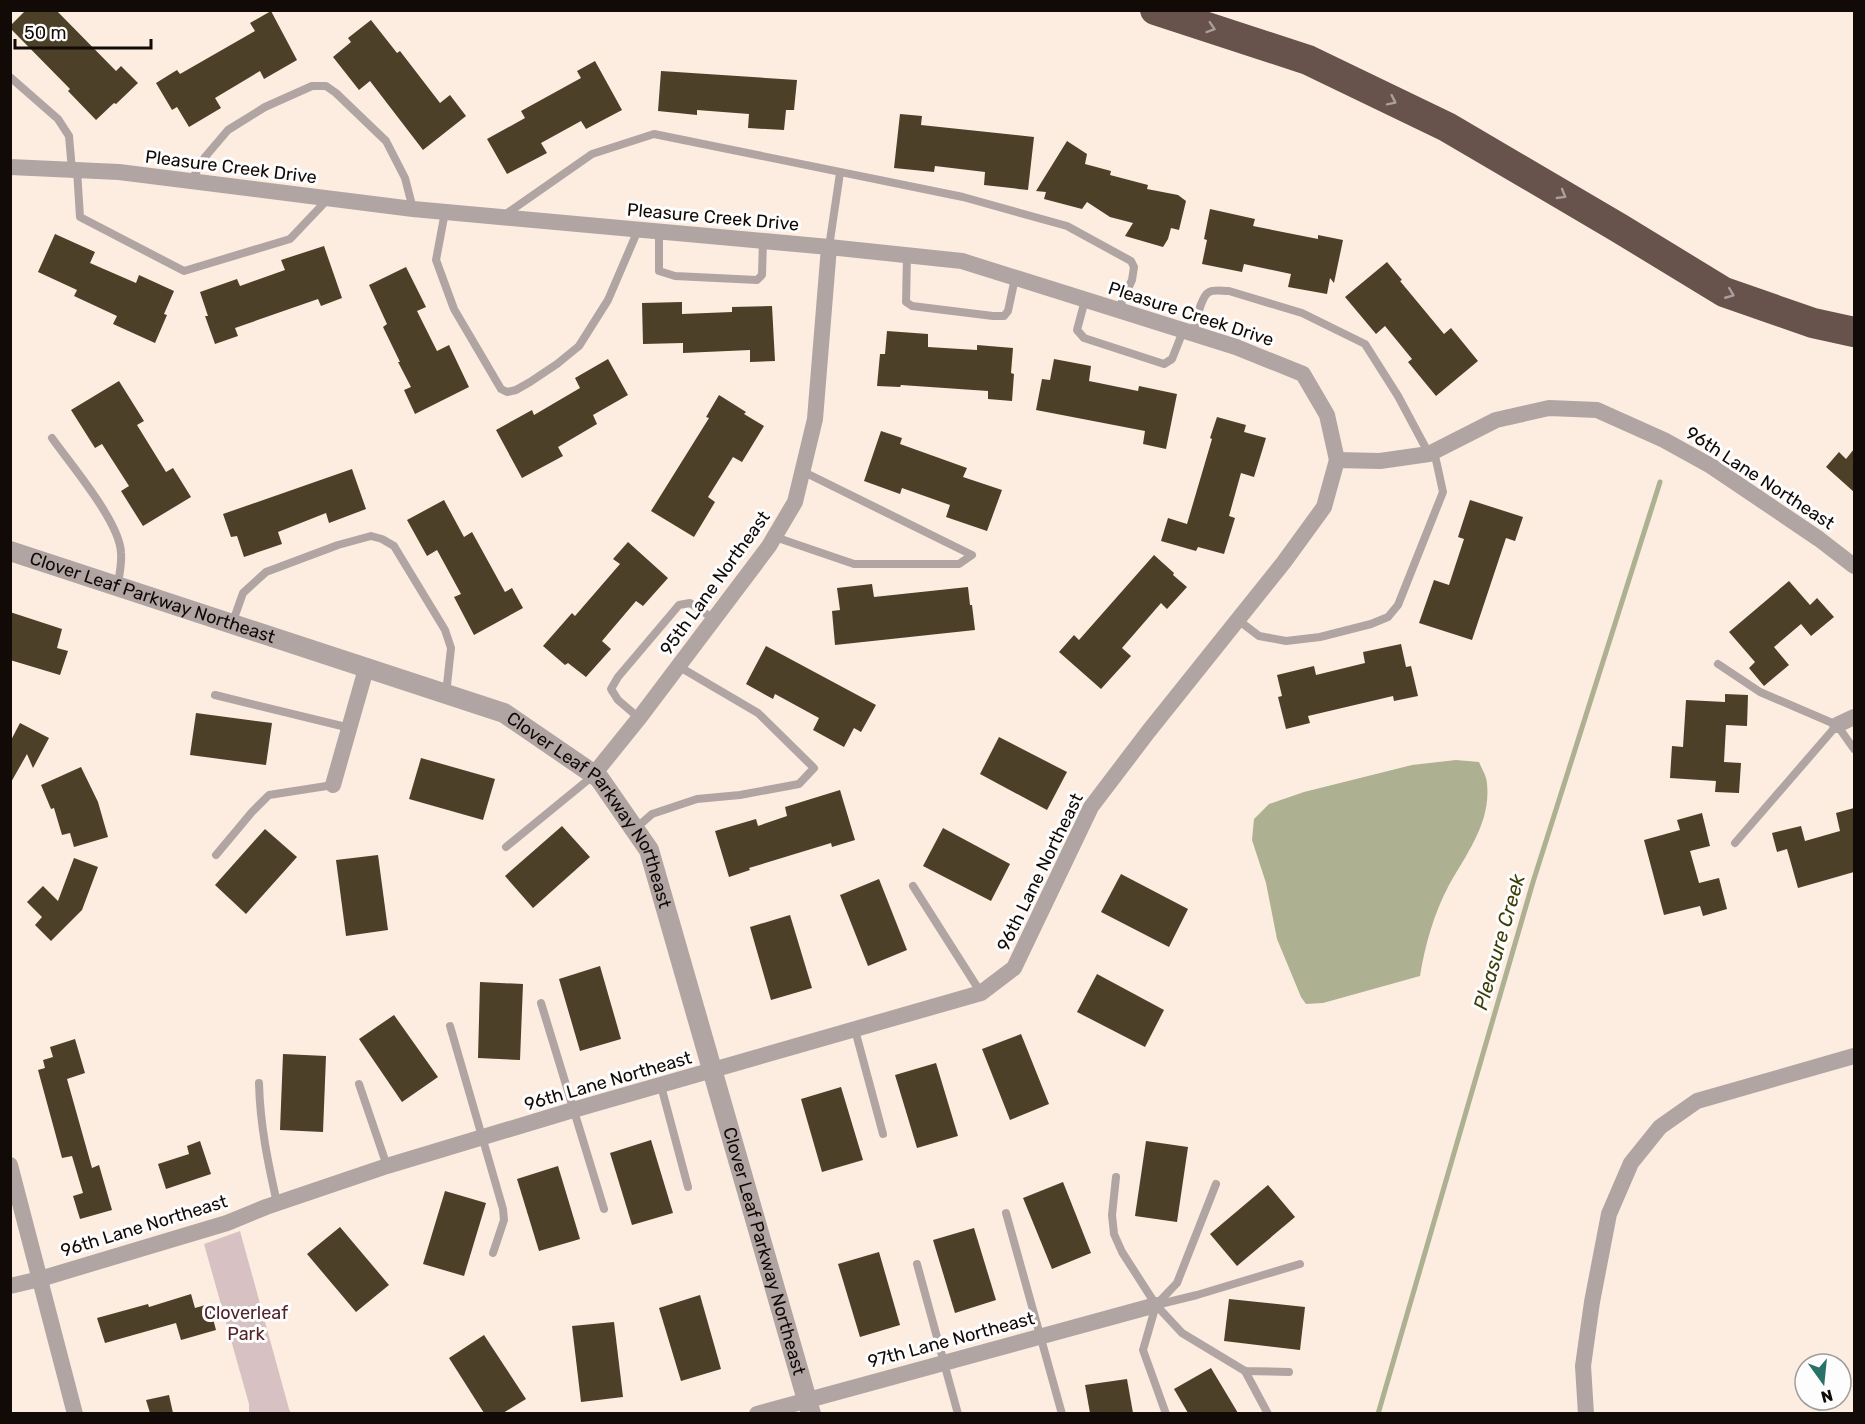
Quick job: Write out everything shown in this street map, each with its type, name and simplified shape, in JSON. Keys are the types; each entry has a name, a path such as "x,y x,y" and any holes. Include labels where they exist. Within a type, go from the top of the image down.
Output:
{"highway":[{"path":"1155,10 1308,60 1446,127 1724,292 1813,323 1854,332"}],"street":[{"name":"Pleasure Creek Drive","path":"10,167 119,172 413,209 962,261 1236,347 1303,374 1327,415 1337,460"},
{"name":"95th Lane Northeast","path":"594,774 769,546 795,502 815,419 829,247"},
{"name":"96th Lane Northeast","path":"10,1286 227,1223 277,1203 387,1166 981,993 1014,968 1091,807 1284,562 1324,507 1337,460 1380,461 1432,453 1496,420 1549,408 1597,410 1664,440 1711,466 1819,539 1854,566"},
{"name":"Clover Leaf Parkway Northeast","path":"10,551 504,713 599,778 649,850 809,1407"},
{"path":"333,785 366,669"},
{"path":"1837,725 1854,717"},
{"path":"1586,1413 1583,1366 1592,1302 1609,1214 1631,1163 1659,1127 1697,1101 1854,1056"},
{"path":"10,1165 75,1413"},
{"name":"97th Lane Northeast","path":"757,1413 809,1407 945,1362 1155,1305"}],"lane":[{"path":"10,77 58,119 69,136 80,216 184,271 290,239 329,199"},
{"path":"191,181 205,157 228,130 265,107 312,86 326,86 386,141 405,178 413,209"},
{"path":"500,218 592,154 654,134 963,197 1067,226 1131,261 1134,267 1132,280 1118,310"},
{"path":"829,247 840,172"},
{"path":"445,212 436,260 454,309 501,389 507,392 530,382 579,346 608,300 638,230"},
{"path":"659,232 659,271 675,276 757,280 762,275 764,242"},
{"path":"907,255 906,302 912,306 1004,316 1008,311 1015,278"},
{"path":"1086,300 1077,330 1084,338 1164,364 1172,359 1188,332 1204,297 1210,291 1229,291 1302,313 1365,344 1432,453 1443,492 1398,605 1388,617 1371,624 1320,637 1286,641 1259,636 1238,620"},
{"path":"52,438 117,532 122,551 118,585"},
{"path":"775,537 854,564 959,564 972,555 802,471"},
{"path":"232,624 243,593 266,572 338,545 371,536 382,539 394,546 446,630 451,648 446,695"},
{"path":"639,718 618,700 611,689 618,677 679,605 690,603 714,619"},
{"path":"1718,664 1760,692 1837,725 1854,749"},
{"path":"635,829 652,814 697,799 740,795 799,784 814,768 758,713 678,666"},
{"path":"215,695 350,728"},
{"path":"1735,843 1837,725"},
{"path":"506,847 594,774"},
{"path":"216,855 252,812 270,795 333,785"},
{"path":"913,886 981,993"},
{"path":"541,1003 604,1209"},
{"path":"450,1026 504,1209 504,1220 493,1253"},
{"path":"855,1030 882,1134"},
{"path":"259,1083 264,1144 277,1203"},
{"path":"359,1084 387,1166"},
{"path":"661,1086 688,1187"},
{"path":"1116,1177 1112,1215 1114,1234 1122,1252 1155,1305 1182,1333 1245,1371 1289,1372"},
{"path":"1166,1413 1143,1350 1155,1305 1177,1283 1216,1184"},
{"path":"1006,1213 1062,1413"},
{"path":"917,1264 958,1413"},
{"path":"1155,1305 1197,1295 1300,1264"},
{"path":"1245,1371 1268,1413"}],"green space":[{"name":"Cloverleaf Park","path":"240,1231 291,1413 249,1413 249,1404 204,1244"}],"shaded area":[{"path":"1456,760 1479,762 1487,781 1485,811 1476,837 1439,907 1427,941 1420,976 1323,1003 1306,1004 1277,939 1266,883 1252,840 1254,819 1269,804 1304,792 1412,765"}],"building":[{"path":"26,10 56,10 116,71 121,66 138,83 96,120 68,91 70,89 10,28"},
{"path":"271,11 297,60 264,79 260,71 215,98 221,108 189,127 177,107 172,110 156,83 177,70 180,74 255,31 250,23"},
{"path":"371,20 397,53 400,51 440,103 450,95 466,116 423,150 370,81 359,90 333,57 351,42 348,38"},
{"path":"595,61 622,110 586,129 581,121 541,143 547,153 507,174 487,139 525,118 521,111 581,78 577,71"},
{"path":"661,71 797,80 794,110 786,110 784,130 748,128 749,114 697,110 697,115 658,111"},
{"path":"900,114 922,116 921,125 1034,137 1028,190 984,185 985,172 935,166 934,172 894,168"},
{"path":"1067,141 1087,154 1085,164 1111,171 1110,175 1148,185 1147,189 1178,195 1186,201 1179,230 1171,228 1163,247 1125,236 1133,223 1110,217 1087,202 1082,209 1044,199 1046,192 1036,191"},
{"path":"1210,209 1255,219 1253,226 1318,239 1318,235 1343,240 1334,283 1330,278 1327,294 1288,287 1291,274 1244,264 1242,272 1202,264"},
{"path":"55,234 95,252 90,263 136,283 139,275 174,291 155,343 113,324 117,316 74,296 77,290 38,272"},
{"path":"324,246 342,298 321,306 318,299 235,328 238,336 215,344 205,316 208,316 200,292 237,279 240,286 285,270 281,260"},
{"path":"1387,262 1444,334 1451,328 1478,361 1436,396 1408,362 1412,359 1385,326 1376,334 1345,297"},
{"path":"406,267 426,307 417,311 437,351 449,345 469,387 415,414 404,390 411,387 383,327 387,324 369,285"},
{"path":"682,302 682,314 732,312 732,307 772,306 775,361 750,362 750,350 683,353 683,343 643,344 642,303"},
{"path":"887,331 928,334 928,347 977,350 977,345 1013,348 1012,401 988,399 988,391 901,385 900,387 877,386 880,354 885,354"},
{"path":"608,359 628,395 593,415 597,424 558,447 563,456 522,478 496,430 532,410 534,415 580,388 575,378"},
{"path":"1054,359 1091,366 1089,381 1138,391 1139,386 1177,394 1166,449 1143,444 1145,431 1036,410 1042,379 1050,380"},
{"path":"119,381 144,421 137,425 166,472 173,468 191,497 143,526 121,491 129,486 102,444 95,448 71,410"},
{"path":"719,395 764,426 742,462 733,457 708,497 715,502 694,537 651,511 709,418 706,417"},
{"path":"1217,417 1246,425 1244,432 1266,438 1254,477 1241,473 1229,516 1235,518 1224,554 1198,547 1196,551 1161,541 1168,518 1187,524"},
{"path":"881,431 902,438 900,444 967,468 963,477 1002,490 987,531 946,517 950,505 902,488 900,494 864,481"},
{"path":"1854,449 1854,492 1826,467 1839,452 1846,459"},
{"path":"352,469 366,509 329,523 326,513 278,532 282,544 244,557 237,536 231,537 223,514"},
{"path":"444,500 464,537 472,532 505,592 512,588 523,608 474,635 454,597 461,594 437,550 427,556 407,520"},
{"path":"1470,500 1523,517 1515,541 1506,538 1472,640 1419,623 1434,580 1449,585 1464,539 1458,537"},
{"path":"628,542 668,578 643,606 636,601 602,641 611,649 586,677 568,663 565,665 543,646 572,613 575,616 620,564 613,559"},
{"path":"1154,555 1187,587 1167,609 1161,603 1122,648 1131,656 1101,689 1059,652 1074,635 1079,640"},
{"path":"1789,581 1810,605 1817,598 1834,617 1811,636 1801,624 1774,647 1789,665 1764,686 1749,668 1755,662 1729,632"},
{"path":"872,584 874,597 968,587 975,630 835,645 832,611 840,610 837,588"},
{"path":"10,612 62,629 57,648 68,651 60,675 10,660"},
{"path":"1401,644 1406,667 1411,666 1418,696 1394,701 1393,696 1308,716 1310,723 1286,729 1278,697 1282,696 1277,675 1314,666 1316,675 1365,663 1363,652"},
{"path":"766,646 876,705 861,732 854,728 844,747 813,730 819,718 775,694 773,699 746,684"},
{"path":"1725,694 1748,695 1747,726 1726,725 1724,762 1741,763 1739,793 1715,792 1716,781 1670,778 1672,746 1683,747 1686,700 1725,702"},
{"path":"196,713 272,723 266,765 190,755"},
{"path":"20,723 49,738 33,768 27,754 10,784 10,742"},
{"path":"999,737 1067,772 1047,810 980,774"},
{"path":"421,758 495,779 483,820 409,799"},
{"path":"81,767 98,802 108,837 74,847 70,833 62,835 54,808 51,809 41,785"},
{"path":"840,790 855,840 832,847 831,843 749,868 750,870 729,877 715,831 756,819 758,826 787,816 785,807"},
{"path":"1854,808 1854,872 1798,888 1787,849 1777,852 1772,833 1801,826 1805,841 1840,831 1836,813"},
{"path":"1702,813 1710,846 1690,851 1699,883 1719,878 1727,909 1703,916 1700,906 1664,915 1644,840 1680,830 1677,820"},
{"path":"562,826 590,857 533,908 505,876"},
{"path":"943,828 1010,864 991,901 923,866"},
{"path":"265,829 297,857 246,914 215,885"},
{"path":"378,855 388,930 346,936 336,860"},
{"path":"74,858 98,867 82,910 51,941 35,925 42,917 27,902 43,886 58,901"},
{"path":"1121,874 1188,909 1169,947 1101,912"},
{"path":"879,879 907,950 868,966 840,895"},
{"path":"790,915 812,988 771,1000 750,927"},
{"path":"600,966 621,1039 580,1051 559,979"},
{"path":"1097,974 1164,1010 1145,1047 1077,1012"},
{"path":"480,982 523,984 520,1060 478,1058"},
{"path":"394,1015 438,1077 402,1102 359,1039"},
{"path":"1021,1034 1049,1104 1010,1120 982,1049"},
{"path":"75,1039 85,1073 67,1079 92,1168 99,1165 112,1210 80,1219 73,1196 83,1193 72,1156 62,1158 38,1070 45,1068 43,1060 53,1057 50,1047"},
{"path":"283,1054 326,1056 323,1132 280,1130"},
{"path":"936,1063 958,1136 917,1148 895,1075"},
{"path":"841,1087 863,1160 822,1172 801,1099"},
{"path":"651,1140 673,1213 632,1225 610,1153"},
{"path":"200,1141 211,1174 166,1189 158,1164 189,1154 187,1146"},
{"path":"1146,1141 1188,1147 1177,1222 1135,1216"},
{"path":"558,1166 580,1239 539,1251 517,1179"},
{"path":"1063,1182 1091,1253 1052,1269 1023,1198"},
{"path":"1268,1185 1295,1217 1237,1266 1210,1234"},
{"path":"445,1191 486,1203 464,1276 423,1264"},
{"path":"340,1227 389,1285 356,1312 307,1254"},
{"path":"974,1228 996,1300 955,1313 933,1240"},
{"path":"879,1252 900,1325 860,1337 838,1264"},
{"path":"191,1294 195,1308 209,1304 216,1330 181,1340 176,1323 105,1343 97,1318 148,1304 149,1307"},
{"path":"700,1295 721,1369 681,1381 659,1308"},
{"path":"1229,1299 1305,1307 1300,1350 1224,1341"},
{"path":"614,1322 623,1397 581,1402 572,1326"},
{"path":"484,1335 526,1399 503,1413 484,1413 449,1358"},
{"path":"1211,1368 1238,1413 1188,1413 1174,1389"},
{"path":"1127,1379 1133,1413 1090,1413 1085,1385"},
{"path":"169,1395 173,1413 150,1413 146,1400"}],"waterway":[{"name":"Pleasure Creek","path":"1378,1414 1533,882 1660,482"}]}
